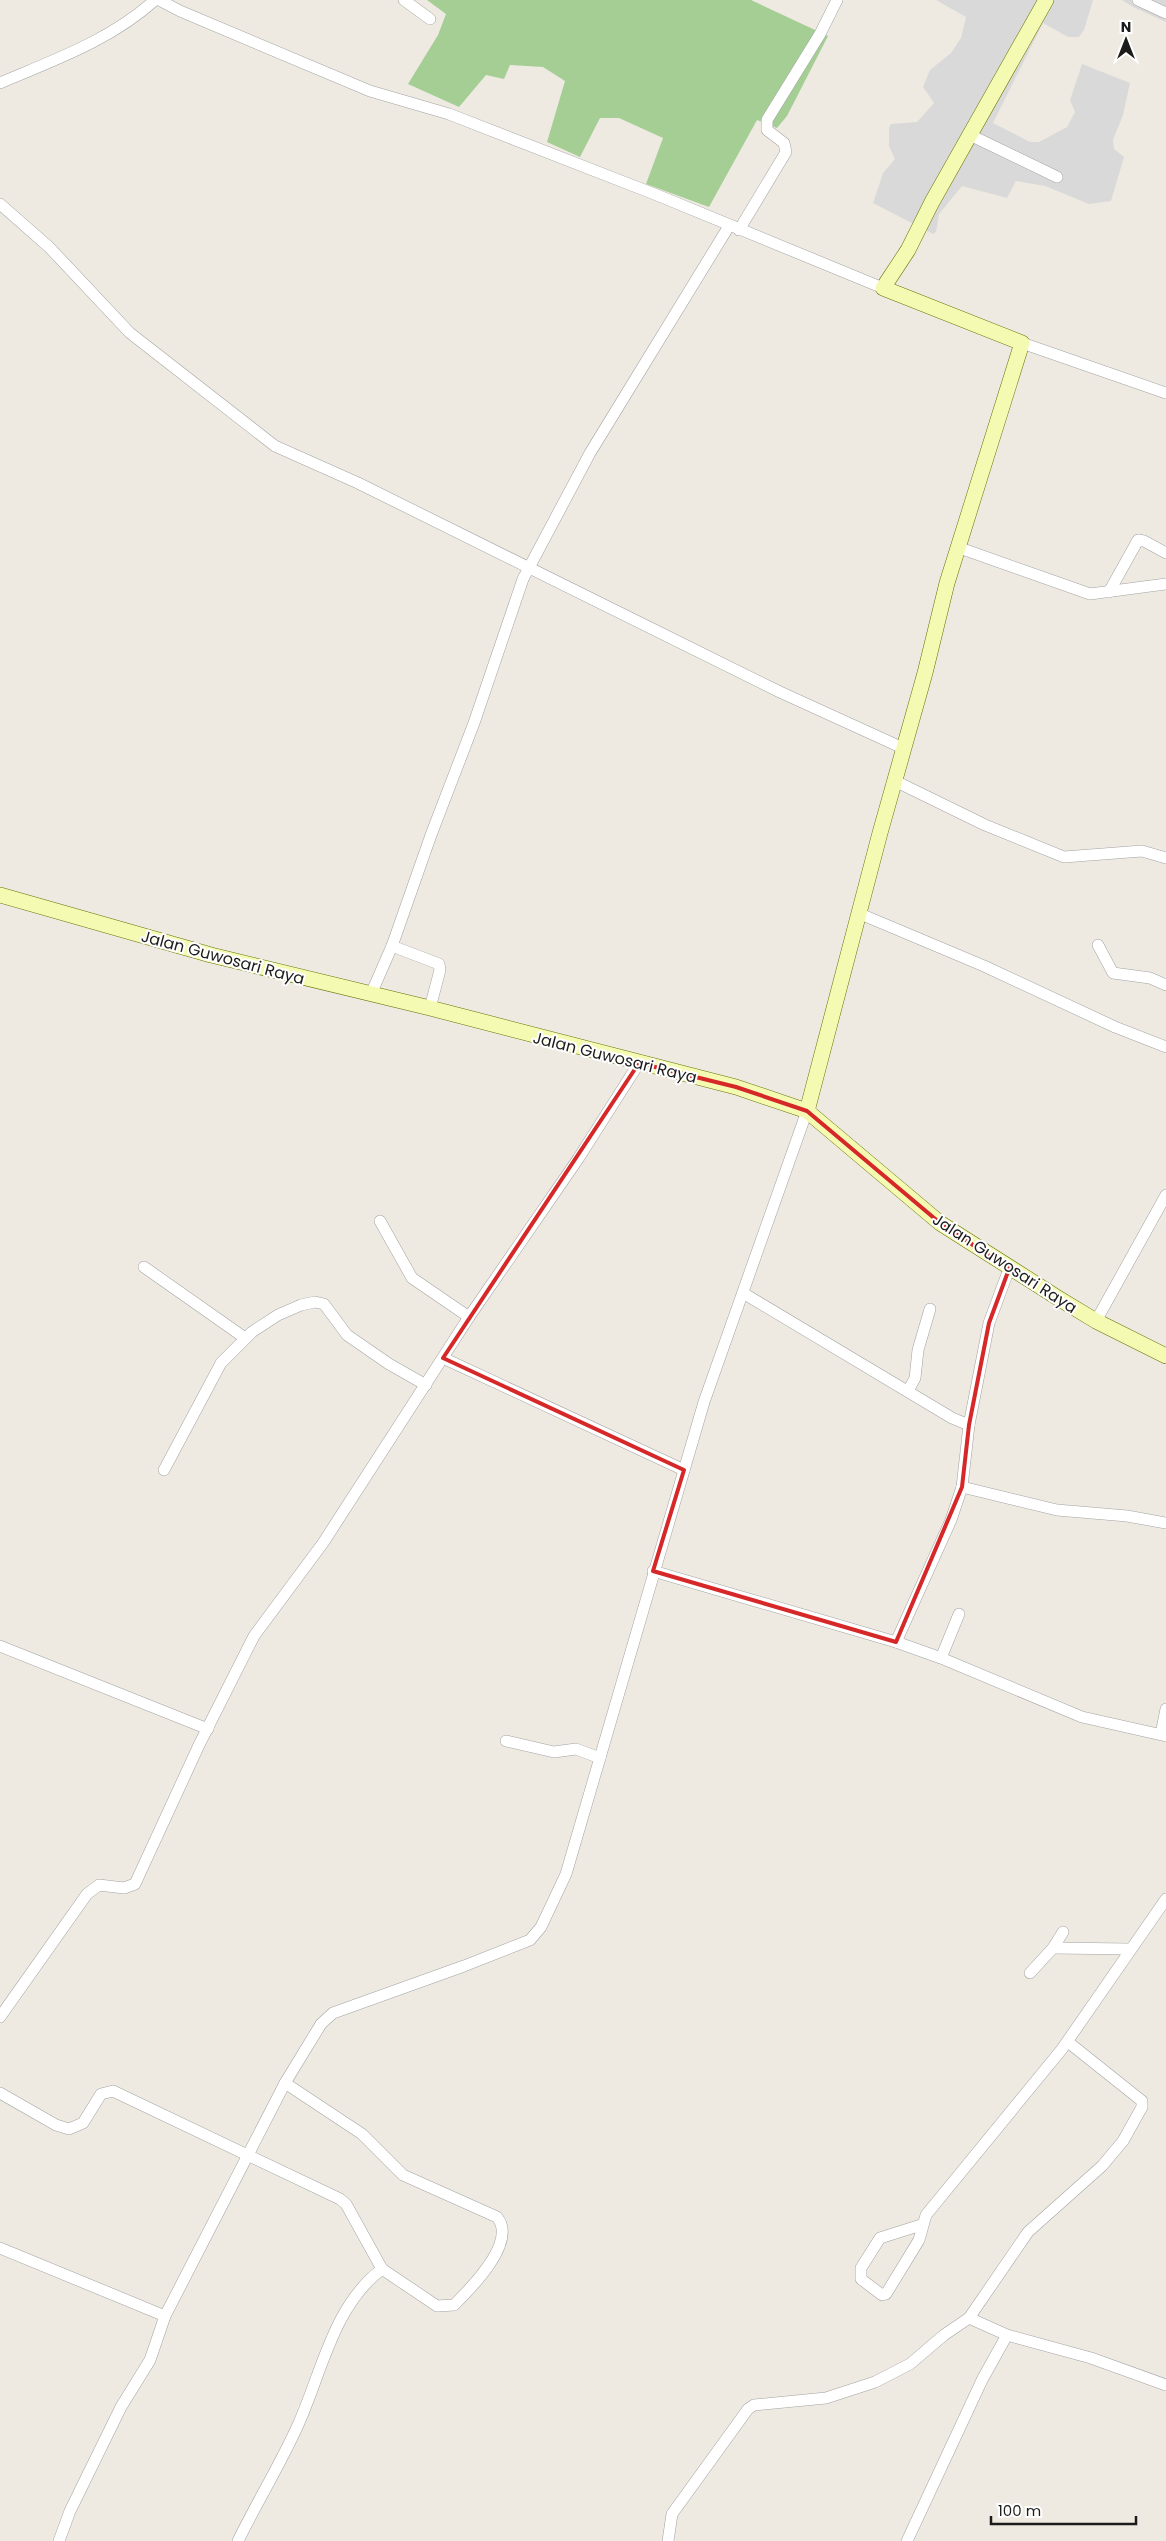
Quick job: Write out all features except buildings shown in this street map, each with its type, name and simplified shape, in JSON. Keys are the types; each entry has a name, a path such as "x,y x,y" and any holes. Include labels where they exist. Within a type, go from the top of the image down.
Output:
{"street":[{"path":"0,83 81,48 119,28 132,20 155,0"},
{"path":"159,0 180,11 370,91 449,114 1022,343 1085,363 1166,394"},
{"path":"404,0 430,20"},
{"path":"371,994 392,946 529,568 590,453 734,228 786,152 784,143 766,130 767,120 820,34 837,0"},
{"path":"883,288 908,250 932,202 1046,0"},
{"path":"1138,0 1166,13"},
{"path":"970,135 1057,178"},
{"path":"0,204 49,247 130,333 269,443 350,480 652,630 905,749"},
{"path":"59,2541 70,2512 121,2407 150,2360 165,2316 285,2083 321,2024 333,2013 530,1940 541,1927 566,1874 653,1571 704,1402 807,1111 858,913 905,749 957,547 978,488 1022,343"},
{"path":"1109,592 1138,540 1144,541 1166,553"},
{"path":"957,547 1090,594 1166,584"},
{"path":"895,781 985,825 1064,857 1142,851 1166,858"},
{"name":"Jalan Guwosari Raya","path":"0,895 211,955 430,1008 736,1087 807,1111 940,1223 1009,1269 1096,1321 1166,1356"},
{"path":"858,913 984,966 1115,1027 1166,1047"},
{"path":"1098,945 1113,973 1150,978 1166,985"},
{"path":"392,946 439,964 440,970 430,1008"},
{"path":"0,2017 87,1894 99,1885 124,1888 135,1884 254,1636 324,1543 469,1317 578,1159 638,1063"},
{"path":"1096,1321 1166,1195"},
{"path":"380,1221 412,1278 469,1317"},
{"path":"144,1266 245,1338"},
{"path":"896,1642 951,1520 962,1487 968,1425 989,1323 1009,1269"},
{"path":"743,1293 952,1418 968,1425"},
{"path":"164,1470 221,1363 245,1338 278,1315 315,1302 324,1304 347,1336 389,1364 426,1385"},
{"path":"908,1391 915,1378 918,1350 930,1309"},
{"path":"443,1358 684,1470"},
{"path":"962,1487 1057,1510 1126,1516 1166,1523"},
{"path":"653,1571 896,1642 941,1658 1082,1717 1163,1735 1166,1709"},
{"path":"941,1658 959,1614"},
{"path":"0,1646 208,1729"},
{"path":"506,1742 554,1752 576,1748 600,1758"},
{"path":"922,2225 880,2238 861,2268 861,2279 882,2295 886,2294 919,2240 926,2215 1068,2042 1166,1899"},
{"path":"1030,1973 1053,1948 1064,1932"},
{"path":"1053,1948 1130,1949"},
{"path":"668,2541 672,2514 748,2409 762,2403 826,2398 875,2382 910,2364 944,2335 968,2318 1028,2232 1102,2166 1122,2140 1142,2107 1142,2101 1068,2042"},
{"path":"0,2094 56,2125 69,2129 83,2123 101,2094 113,2092 248,2155 346,2204 382,2269 437,2306 454,2305 487,2269 501,2235 501,2222 491,2214 403,2175 362,2134 285,2083"},
{"path":"0,2248 165,2316"},
{"path":"238,2541 297,2426 344,2312 366,2281 382,2269"},
{"path":"968,2318 1007,2335 1091,2358 1166,2385"},
{"path":"906,2541 982,2380 1007,2335"}],"highlighted area":[{"path":"639,1063 736,1087 807,1111 940,1223 1009,1269 989,1323 969,1425 962,1487 896,1642 653,1571 684,1470 443,1358"}],"shaded area":[{"path":"936,0 1093,0 1084,30 1079,37 1068,37 1043,23 993,123 1030,142 1039,142 1067,127 1075,112 1070,100 1082,64 1130,83 1123,115 1113,140 1114,149 1124,157 1111,201 1089,204 1045,186 1016,181 1007,198 962,186 939,214 936,232 933,234 873,203 883,173 895,159 889,146 889,128 891,124 917,122 934,103 923,87 930,70 951,53 961,38 966,17"},
{"path":"1122,0 1166,0 1166,22 1133,7"}],"green space":[{"path":"427,0 751,0 828,36 787,116 777,128 757,120 709,207 646,184 663,138 619,118 600,118 580,157 547,142 565,81 543,67 510,65 504,79 486,75 459,107 408,84 438,35 446,14"}]}
